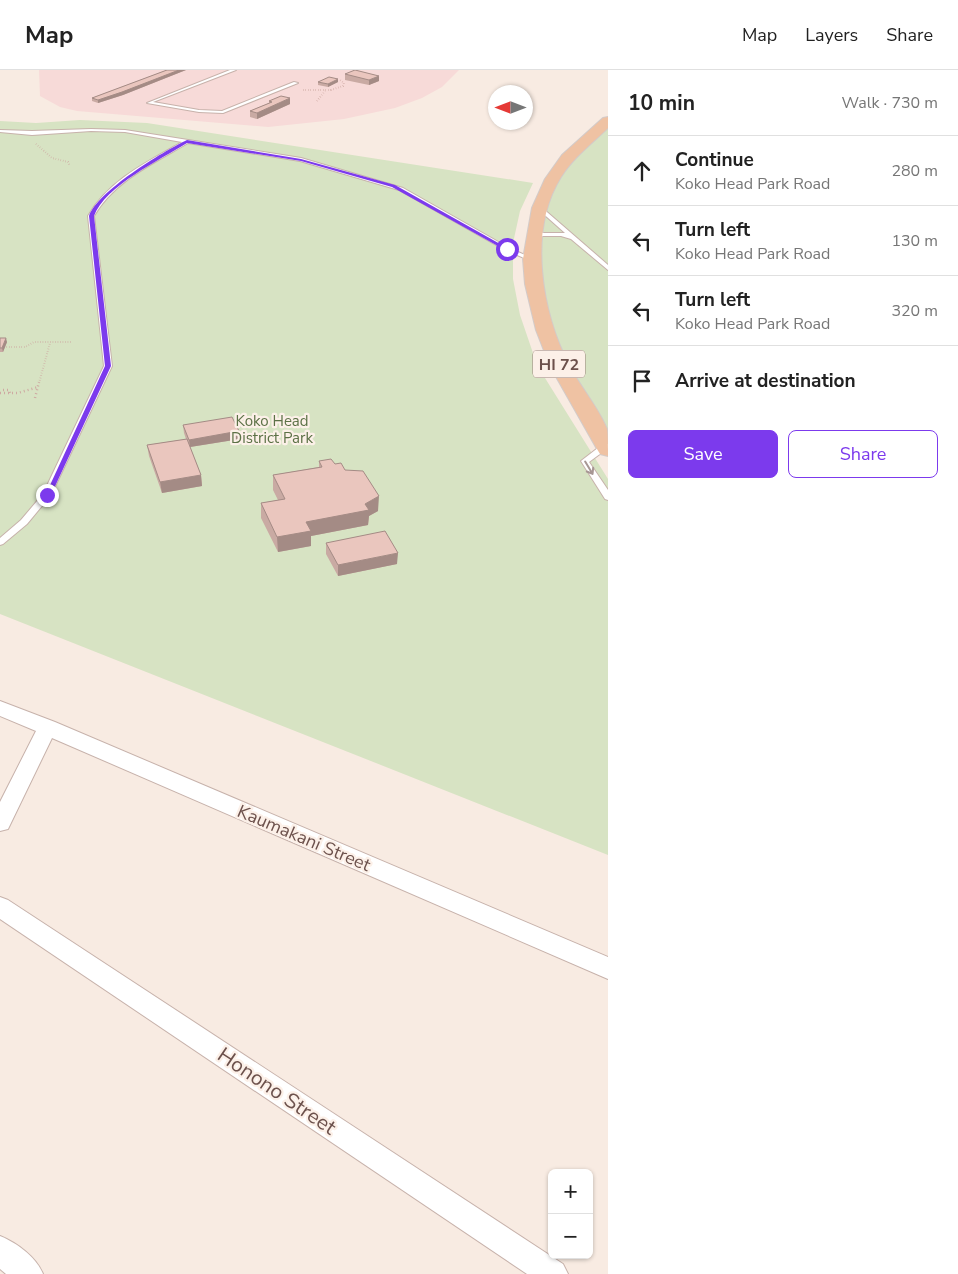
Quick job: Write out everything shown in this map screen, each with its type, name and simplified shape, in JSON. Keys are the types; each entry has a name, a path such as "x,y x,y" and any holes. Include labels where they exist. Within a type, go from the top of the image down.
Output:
{"main road":[{"name":"HI 72","path":"607,447 560,366 545,330 534,284 531,258 540,208 552,179 567,158 608,121"}],"street":[{"name":"Kaumakani Street","path":"0,708 608,968"},
{"path":"0,823 48,727"},
{"name":"Honono Street","path":"0,907 553,1274"},
{"path":"0,1250 28,1274"}],"lane":[{"path":"234,70 149,103 199,111 224,112 296,83"},
{"path":"0,131 24,133 117,130 301,160 393,186 507,249 531,258"},
{"path":"0,542 24,522 47,495 108,366 92,216 95,206 112,189 187,141"},
{"path":"540,208 608,268"},
{"path":"534,235 561,234 573,237"},
{"path":"607,447 585,461 608,497"}],"path":[{"path":"317,101 321,99 323,92 343,86 344,83 340,80"},
{"path":"288,86 308,91 332,90"},
{"path":"24,133 52,158 68,162 70,166"},
{"path":"4,347 25,347 34,342 72,342"},
{"path":"35,398 50,343"},
{"path":"0,394 21,393 38,386"},
{"path":"4,390 10,390 10,393"}],"shaded area":[{"path":"39,70 459,70 442,87 422,98 395,108 344,119 268,127 77,111 60,107 40,96"}],"green space":[{"name":"Koko Head District Park","path":"80,120 147,123 533,183 520,211 513,243 513,279 520,315 534,356 545,378 608,479 608,855 0,614 0,121 36,123"},
{"path":"608,121 608,449 560,366 545,330 534,235 567,158"}],"building":[{"path":"167,70 179,70 98,100 92,98"},
{"path":"355,70 379,76 369,80 345,74"},
{"path":"329,77 338,79 328,84 318,82"},
{"path":"281,96 290,98 257,113 250,111 272,102 269,101"},
{"path":"0,338 6,338 2,348 0,348"},
{"path":"232,417 239,431 189,440 183,425"},
{"path":"187,439 201,475 160,482 147,445"},
{"path":"331,459 335,464 341,463 345,470 363,471 379,496 365,504 369,510 306,522 311,531 277,537 261,503 285,499 273,475 322,467 319,461"},
{"path":"385,531 398,553 338,565 326,543"}],"route":[{"path":"47,495 88,413 108,366 108,348 97,273 92,216 95,206 112,189 187,141 301,160 393,186 507,249"}]}
